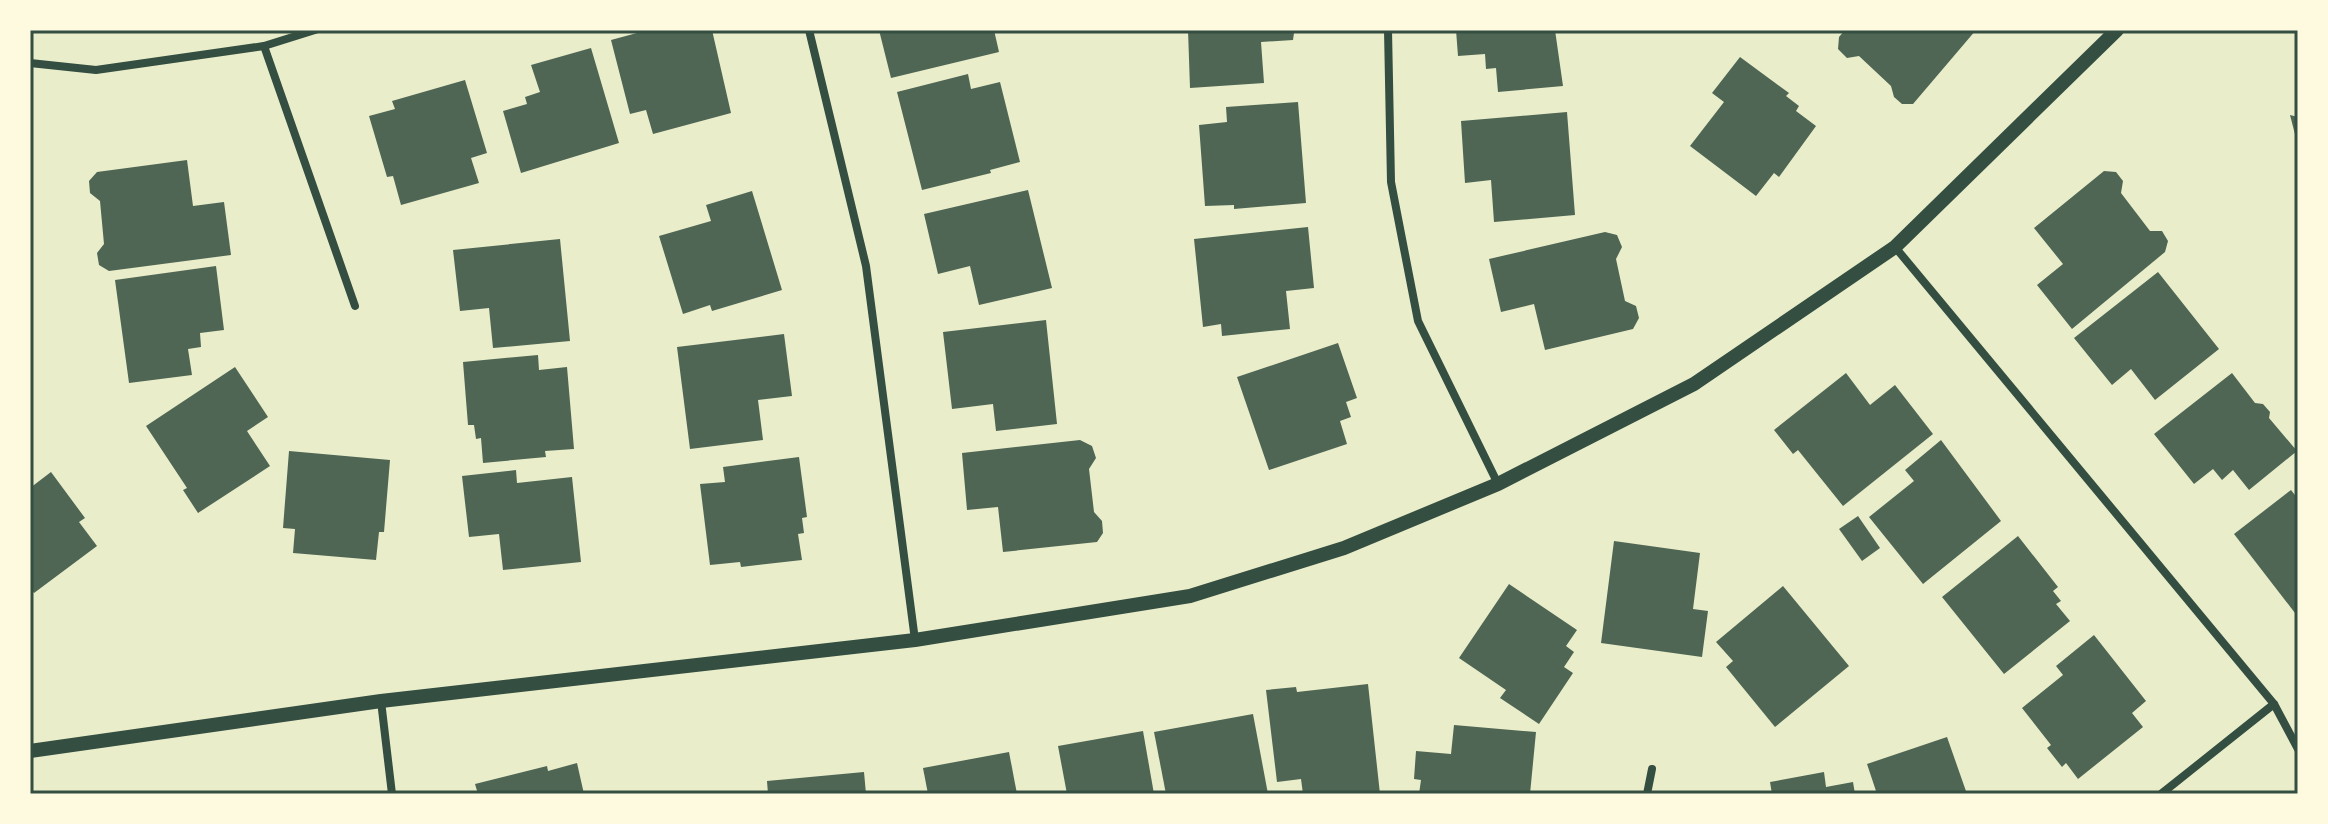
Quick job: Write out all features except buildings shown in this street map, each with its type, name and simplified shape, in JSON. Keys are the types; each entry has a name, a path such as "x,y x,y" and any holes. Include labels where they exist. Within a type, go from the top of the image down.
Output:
{"street":[{"path":"30,63 96,70 264,46 315,30"},
{"path":"809,30 866,266 915,640"},
{"path":"1388,30 1391,182 1418,321 1498,484"},
{"path":"30,751 381,701 915,640 1190,596 1344,548 1498,484 1694,384 1895,247 2117,30"},
{"path":"264,46 355,306"},
{"path":"1895,247 2274,704 2298,749"},
{"path":"381,701 392,794"},
{"path":"2161,794 2274,704"},
{"path":"1647,794 1652,769"}]}
